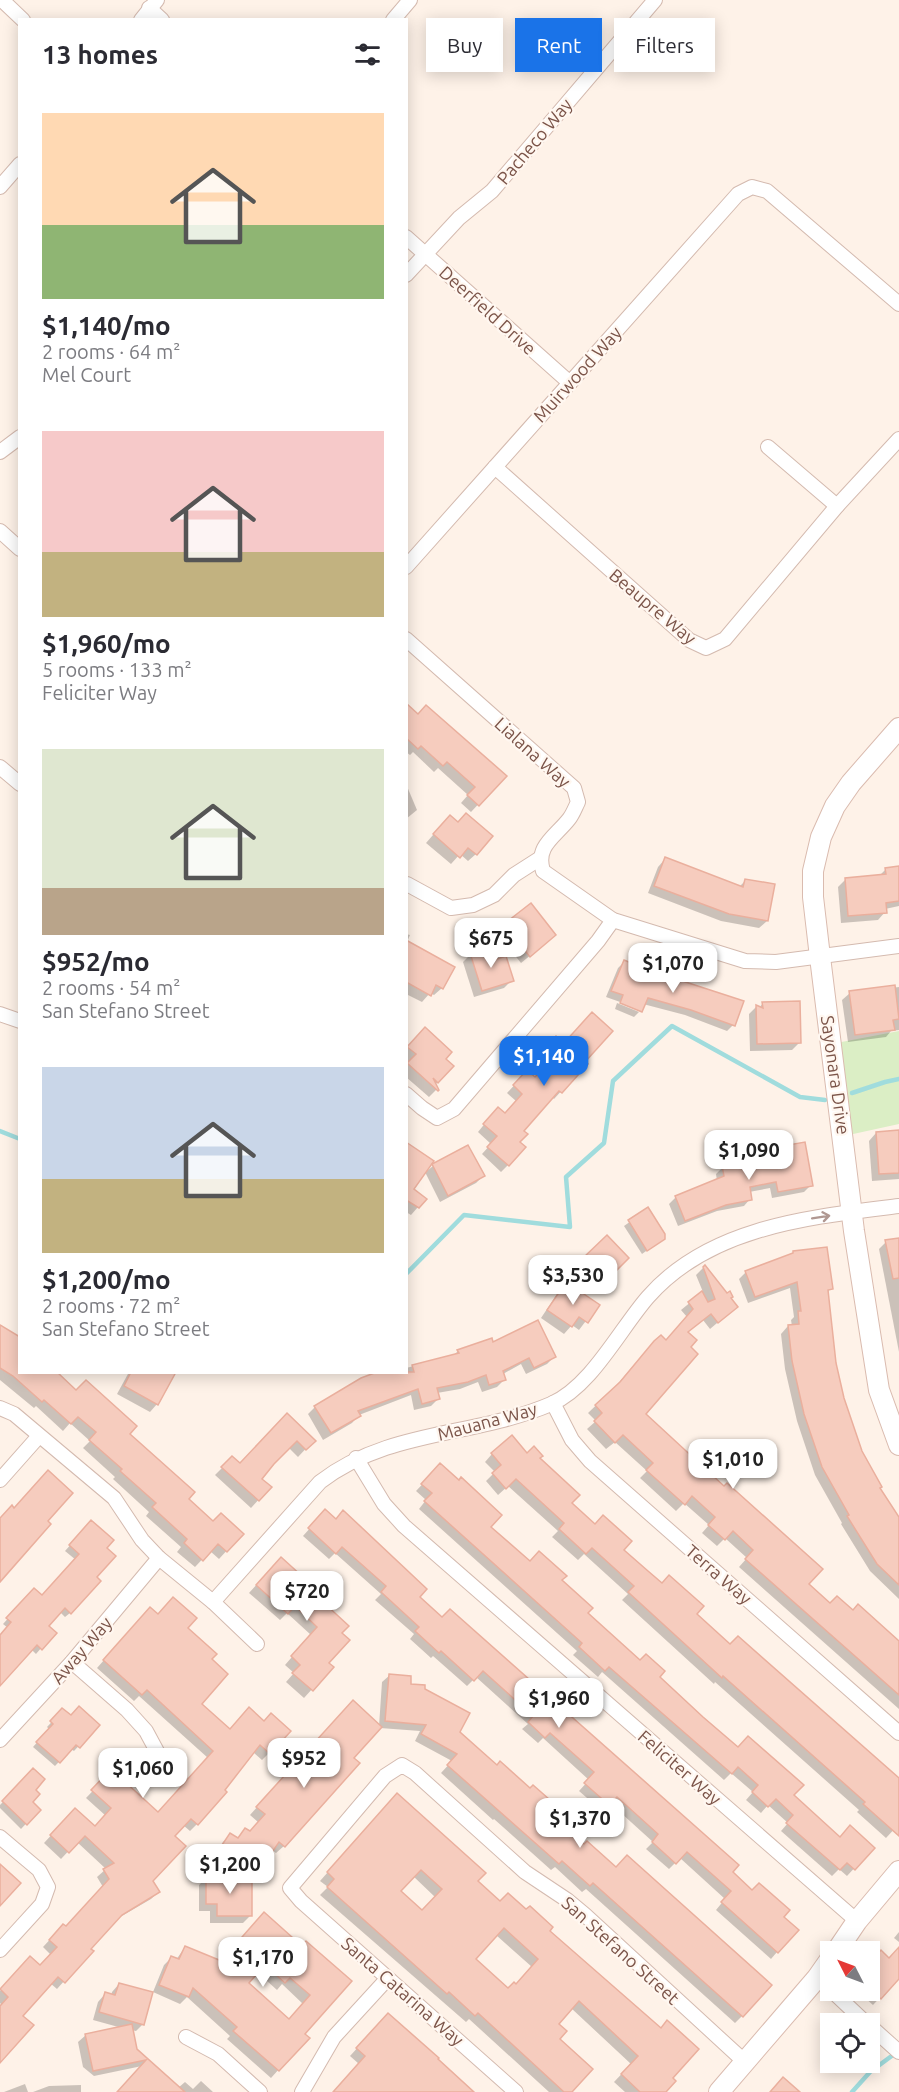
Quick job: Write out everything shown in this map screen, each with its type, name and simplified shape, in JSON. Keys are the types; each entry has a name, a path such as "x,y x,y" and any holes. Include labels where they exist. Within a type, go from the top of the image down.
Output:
{"street":[{"path":"2,0 21,18"},
{"path":"395,18 410,0"},
{"name":"Pacheco Way","path":"408,273 459,218 492,191 655,0"},
{"path":"0,187 18,166"},
{"name":"Muirwood Way","path":"408,565 738,194 752,187 767,190 899,304"},
{"name":"Deerfield Drive","path":"408,239 570,383"},
{"path":"0,452 18,438"},
{"name":"Beaupre Way","path":"495,467 689,640 706,648 725,639 837,506 899,439"},
{"path":"768,447 837,506"},
{"path":"0,531 18,547"},
{"name":"Lialana Way","path":"408,641 574,788 578,802 571,817 544,846 539,859"},
{"name":"Sayonara Drive","path":"899,728 834,806 821,837 813,871 820,957 852,1212 879,1390 899,1445"},
{"path":"0,767 18,782"},
{"path":"408,885 452,908 473,905 494,895 514,875 539,859 543,871 613,920 745,961 776,962 899,946"},
{"path":"408,1097 437,1118 454,1109 593,947 613,920"},
{"path":"0,1014 18,1020"},
{"name":"Mauana Way","path":"213,1602 320,1482 337,1469 356,1458 400,1442 513,1417 553,1403 577,1386 597,1364 649,1296 675,1271 703,1254 740,1237 791,1222 899,1206"},
{"name":"Terra Way","path":"553,1403 572,1440 590,1461 899,1733"},
{"path":"0,1408 14,1414 114,1498 142,1540 159,1558 213,1602 257,1644"},
{"path":"0,1480 39,1436"},
{"name":"Feliciter Way","path":"356,1458 384,1504 404,1526 857,1922"},
{"name":"Away Way","path":"0,1740 72,1662 159,1558"},
{"path":"72,1662 140,1724 160,1757"},
{"name":"San Stefano Street","path":"290,1888 385,1776 402,1765 416,1773 525,1872 585,1915 745,2062"},
{"path":"0,1837 39,1870 48,1887 42,1904 0,1950"},
{"path":"844,1941 899,1871"},
{"name":"Santa Catarina Way","path":"290,1888 301,1901 516,2092"},
{"path":"302,2092 334,2037 388,1978"},
{"path":"719,2092 745,2062 820,1992"},
{"path":"843,2001 855,2013"},
{"path":"880,2036 895,2049"},
{"path":"186,2037 218,2054 260,2092"}],"green space":[{"path":"899,1031 899,1124 844,1136 831,1044"}],"building":[{"path":"408,705 418,714 426,705 507,776 479,806 467,795 475,787 447,762 443,766 421,746 418,749 408,740"},
{"path":"466,813 493,836 477,855 468,848 460,858 433,834 450,815 458,822"},
{"path":"665,857 743,887 745,879 775,884 768,921 729,914 654,886"},
{"path":"899,866 899,901 886,903 887,913 848,916 845,878 886,874 885,868"},
{"path":"531,903 556,935 530,957 504,924"},
{"path":"408,941 455,967 443,989 436,985 431,996 408,983"},
{"path":"490,947 494,960 506,956 514,981 482,991 470,953"},
{"path":"624,960 669,979 670,977 744,1001 735,1026 648,998 642,1012 620,1003 623,995 611,991"},
{"path":"895,985 899,1019 893,1020 895,1030 855,1035 849,991"},
{"path":"800,1001 801,1043 757,1044 756,1005 763,1008 762,1002"},
{"path":"592,1012 613,1031 585,1062 588,1064 562,1093 559,1091 524,1131 528,1134 520,1142 526,1147 509,1166 487,1147 497,1136 483,1124 498,1107 505,1113 522,1094 513,1085 527,1070 535,1077 553,1058 544,1050 556,1036 564,1043"},
{"path":"425,1027 452,1052 446,1059 454,1066 438,1083 433,1078 438,1091 408,1064 416,1054 408,1046"},
{"path":"899,1130 899,1173 879,1174 876,1132"},
{"path":"805,1142 813,1186 778,1192 776,1182 750,1187 752,1200 726,1205 685,1221 675,1196 724,1176 722,1166 772,1156 771,1148"},
{"path":"408,1143 434,1161 414,1189 427,1199 419,1208 408,1201"},
{"path":"468,1145 485,1176 448,1196 432,1164"},
{"path":"648,1207 665,1234 665,1239 647,1251 628,1220"},
{"path":"607,1235 629,1258 606,1281 583,1258"},
{"path":"899,1238 899,1278 893,1279 885,1240"},
{"path":"827,1247 833,1289 828,1290 836,1363 844,1398 862,1451 882,1487 880,1488 899,1517 899,1585 877,1564 847,1516 849,1515 822,1467 804,1414 792,1361 788,1325 799,1324 798,1311 801,1311 797,1282 755,1297 745,1271 793,1253 793,1251"},
{"path":"705,1265 727,1293 730,1291 733,1297 731,1298 738,1307 718,1323 711,1314 688,1332 697,1340 691,1347 698,1354 646,1414 724,1486 727,1483 823,1569 809,1584 830,1603 837,1596 853,1610 858,1604 899,1641 899,1695 745,1559 753,1550 733,1531 725,1540 708,1525 715,1517 692,1496 685,1505 646,1470 653,1463 623,1435 615,1443 594,1421 602,1413 595,1405 620,1382 654,1341 661,1335 666,1340 693,1309 688,1302 702,1291 708,1302 715,1299 703,1267"},
{"path":"566,1282 600,1305 588,1323 579,1317 572,1327 547,1310"},
{"path":"538,1320 556,1357 534,1368 529,1358 503,1371 506,1380 489,1385 486,1375 468,1382 437,1388 440,1399 422,1404 418,1389 358,1411 361,1416 331,1433 314,1406 372,1374 408,1374 408,1372 414,1372 412,1365 459,1353 457,1350 492,1338 493,1342"},
{"path":"0,1325 18,1336 18,1374 59,1374 76,1390 86,1380 137,1426 130,1434 195,1492 189,1499 213,1521 221,1513 244,1534 227,1552 218,1544 203,1561 184,1543 187,1539 152,1507 156,1503 89,1440 96,1432 78,1417 71,1424 44,1400 42,1402 13,1376 0,1368"},
{"path":"130,1374 175,1374 158,1405 124,1386"},
{"path":"287,1413 316,1441 306,1450 297,1441 274,1464 262,1479 272,1487 259,1501 221,1467 232,1456 240,1463"},
{"path":"512,1435 527,1453 534,1446 543,1456 540,1458 580,1495 572,1503 595,1524 603,1515 632,1541 624,1550 662,1583 669,1575 704,1606 697,1614 730,1644 738,1636 899,1778 899,1836 863,1804 865,1802 723,1676 722,1678 628,1592 634,1586 592,1548 586,1554 559,1529 564,1523 516,1479 506,1489 492,1473 501,1465 491,1453"},
{"path":"440,1463 459,1480 461,1477 502,1515 491,1527 530,1561 539,1551 567,1576 562,1580 593,1608 588,1613 640,1660 646,1654 665,1671 660,1677 703,1717 738,1747 748,1736 804,1785 794,1795 840,1837 850,1825 875,1848 855,1870 847,1863 840,1870 786,1823 793,1815 776,1799 768,1807 752,1792 758,1785 738,1767 732,1774 609,1667 605,1671 579,1647 582,1643 424,1501 432,1493 421,1484"},
{"path":"48,1470 73,1493 48,1521 51,1524 0,1582 0,1518 12,1505 14,1508"},
{"path":"325,1509 336,1519 343,1510 427,1589 420,1597 442,1617 450,1609 739,1865 733,1872 752,1890 759,1883 790,1910 784,1917 799,1930 778,1953 721,1902 731,1891 687,1852 676,1864 652,1842 658,1834 617,1797 609,1805 584,1783 594,1772 550,1733 545,1738 528,1722 533,1716 483,1671 474,1681 441,1651 439,1653 415,1631 419,1627 381,1592 386,1586 342,1547 336,1554 308,1528"},
{"path":"91,1520 114,1540 107,1548 116,1556 97,1577 101,1581 71,1614 65,1608 49,1626 57,1633 42,1650 37,1645 0,1686 0,1635 11,1622 6,1618 34,1588 42,1595 79,1554 69,1545"},
{"path":"281,1557 313,1586 310,1590 349,1626 342,1633 350,1640 329,1663 334,1667 313,1691 292,1673 300,1665 291,1656 317,1627 295,1606 288,1614 256,1585"},
{"path":"173,1597 197,1618 188,1628 217,1654 212,1659 228,1674 202,1704 230,1729 249,1707 264,1721 271,1713 291,1731 270,1754 260,1745 225,1790 227,1792 198,1825 191,1819 175,1836 186,1846 153,1881 160,1892 122,1915 91,1949 94,1951 65,1983 58,1977 23,2016 34,2025 0,2063 0,2006 8,1997 0,1989 30,1956 40,1965 57,1947 49,1940 63,1924 66,1926 109,1879 103,1869 114,1863 85,1836 69,1853 50,1835 75,1808 95,1826 111,1808 91,1790 111,1769 158,1812 213,1751 147,1690 142,1695 103,1660 150,1607 158,1614"},
{"path":"389,1674 411,1676 411,1684 425,1685 425,1689 470,1713 460,1732 497,1765 500,1761 530,1788 533,1785 558,1807 551,1814 584,1844 587,1841 616,1867 627,1855 772,1985 743,2017 593,1883 590,1886 562,1861 559,1864 447,1765 457,1754 421,1734 426,1725 385,1721"},
{"path":"353,1700 382,1727 354,1758 360,1763 285,1847 279,1842 255,1877 218,1851 230,1833 238,1838 245,1828 250,1831 265,1814 256,1807"},
{"path":"79,1706 100,1725 80,1748 76,1745 60,1763 36,1742 53,1724 50,1721 62,1708 71,1715"},
{"path":"33,1768 45,1779 36,1790 40,1794 33,1802 41,1810 27,1825 2,1801"},
{"path":"397,1793 486,1873 478,1881 500,1901 508,1893 526,1909 530,1906 553,1927 550,1931 661,2028 667,2020 699,2049 673,2078 676,2081 666,2092 640,2092 621,2074 638,2056 579,2001 559,2024 567,2031 560,2039 593,2069 572,2092 564,2092 478,2013 475,2016 449,1992 447,1994 327,1887 334,1879 327,1872","holes":["421,1870 442,1889 422,1910 401,1891","504,1928 538,1959 516,1984 514,1982 508,1988 476,1959"]},
{"path":"0,1864 21,1883 0,1906"},
{"path":"206,1876 252,1876 252,1916 217,1916 217,1904 206,1904"},
{"path":"264,1912 302,1946 306,1941 352,1981 305,2034 310,2038 279,2071 233,2031 237,2027 193,1988 189,1997 159,1985 171,1956 179,1959 185,1946 224,1962 237,1947 235,1945","holes":["265,1965 285,1983 290,1978 310,1995 289,2019 249,1983"]},
{"path":"899,1947 899,1979 881,1999 880,1951 889,1958"},
{"path":"119,1983 153,1992 144,2025 99,2012 105,1992 115,1995"},
{"path":"388,2013 474,2092 333,2092 365,2056 356,2048"},
{"path":"132,2024 137,2049 185,2092 117,2092 146,2060 93,2071 85,2034"},
{"path":"783,2077 800,2092 770,2092"}],"waterway":[{"path":"408,1272 464,1215 570,1227 566,1177 604,1143 613,1081 672,1026 800,1097 825,1100"},
{"path":"852,1093 899,1079"},
{"path":"0,1131 18,1138"},
{"path":"852,2092 870,2072 897,2052"}]}
